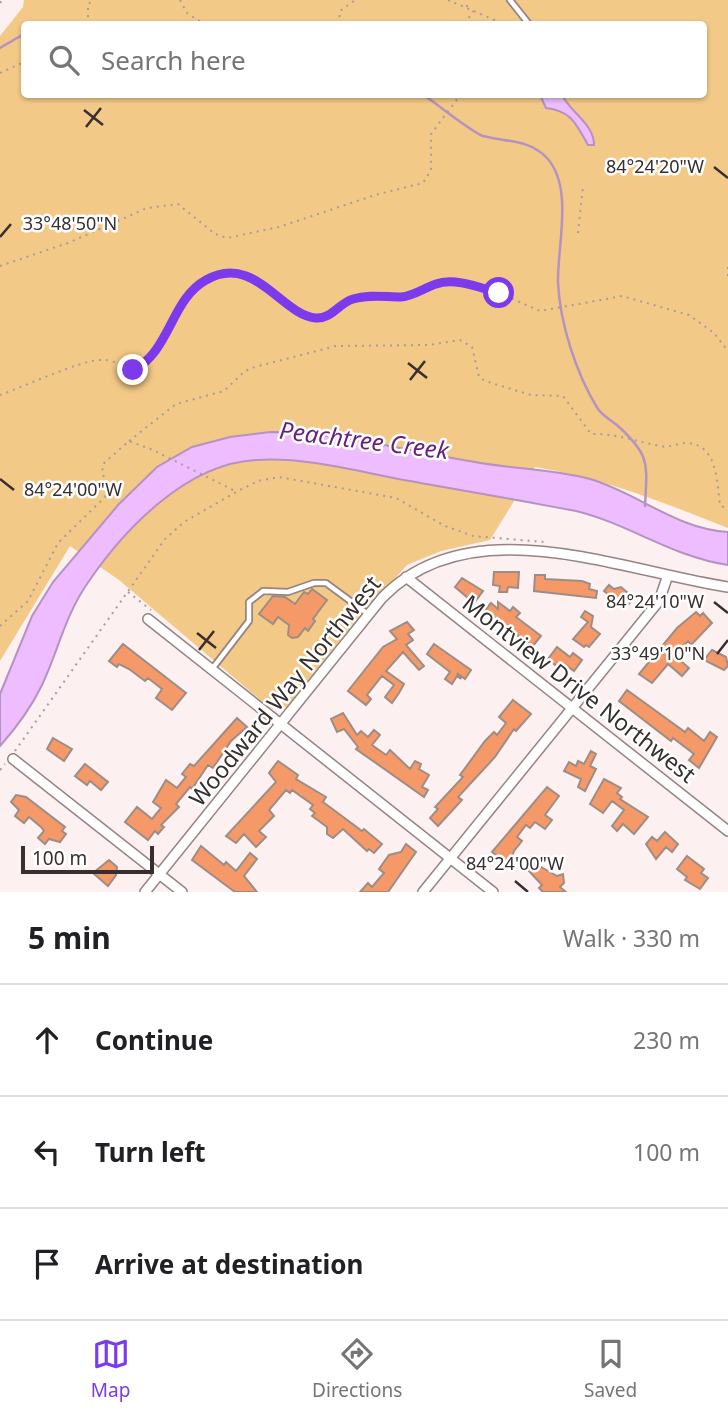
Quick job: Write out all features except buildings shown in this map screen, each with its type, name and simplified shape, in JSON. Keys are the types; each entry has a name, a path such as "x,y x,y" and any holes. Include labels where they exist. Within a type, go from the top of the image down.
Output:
{"street":[{"name":"Woodward Way Northwest","path":"145,892 369,615 406,577 448,558 518,550 574,555 728,587"},
{"path":"423,892 659,601 668,575"},
{"name":"Montview Drive Northwest","path":"406,577 728,831"},
{"path":"148,618 493,892"},
{"path":"13,759 182,892"}],"lane":[{"path":"510,0 527,21"},
{"path":"211,669 249,621 249,602 263,591 288,592 314,583 326,583 369,615"}],"path":[{"path":"88,21 88,4 94,0"},
{"path":"180,0 192,19 197,21"},
{"path":"339,21 340,10 355,0"},
{"path":"449,0 498,21"},
{"path":"467,0 467,8"},
{"path":"467,21 474,10"},
{"path":"0,73 21,63"},
{"path":"0,266 68,243 160,204 178,204 215,234 228,237 279,227 375,195 415,186 423,183 429,175 429,145 436,125 458,98"},
{"path":"578,233 583,186"},
{"path":"728,267 728,279"},
{"path":"0,395 97,360 126,370 139,367 150,359 192,290 217,275 235,275 260,282 298,312 317,318 327,316 354,298 403,297 439,282 499,293 536,310 622,296 655,307 676,310 703,324 724,343 728,351"},
{"path":"0,626 29,601 58,543 105,497 108,487 102,475 103,464 129,441 176,404 224,391 245,371 337,346 429,345 460,340 472,347 479,376 485,381 531,395 563,396 591,434 615,435 658,446 691,443 707,453 716,472 720,505 728,510"},
{"path":"724,343 728,340"},
{"path":"129,441 153,450 236,492"},
{"path":"0,771 174,530 258,481 279,477 397,498 445,526 473,536 551,544"},
{"path":"127,592 153,612 148,618"}],"shaded area":[{"path":"24,0 728,0 728,528 609,485 535,467 490,540 441,551 407,565 345,634 289,706 281,710 270,708 119,580 70,546 0,661 0,36 23,7"},
{"path":"541,98 564,98 590,131 594,145 588,145 568,115 546,108"},
{"path":"270,432 322,435 590,479 608,485 674,518 728,532 728,565 689,555 576,511 312,463 257,460 231,464 182,486 160,502 119,542 79,596 38,693 0,746 0,694 32,616 53,582 119,504 157,467 192,447 230,437"}],"waterway":[{"path":"0,48 21,36"},
{"path":"427,98 478,134 533,147 547,158 555,170 562,201 558,283 566,331 576,364 598,409 629,436 642,453 646,470 645,506"}],"route":[{"path":"133,370 150,359 192,290 206,279 217,275 235,275 260,282 298,312 317,318 335,312 354,298 403,297 439,282 475,286 499,293"}],"water label":[{"name":"Peachtree Creek","path":"364,441"}]}
